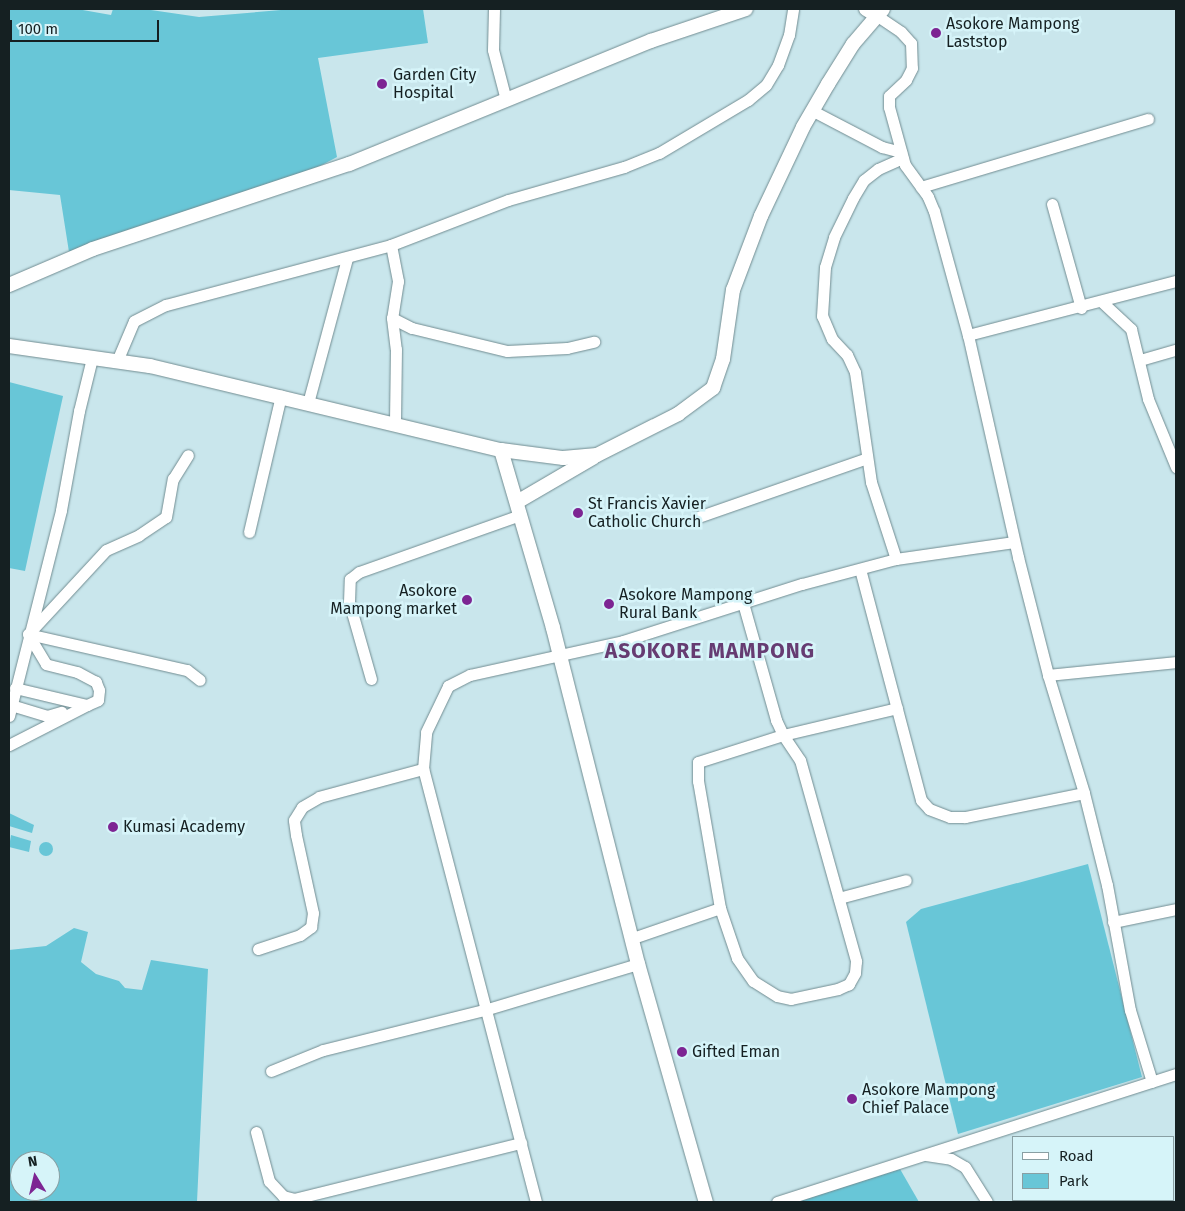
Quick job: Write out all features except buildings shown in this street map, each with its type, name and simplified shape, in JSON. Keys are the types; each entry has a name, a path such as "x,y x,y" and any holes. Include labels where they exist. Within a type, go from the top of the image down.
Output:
{"street":[{"path":"494,9 494,50 506,100"},
{"path":"9,286 93,249 348,164 724,12 746,9"},
{"path":"117,361 134,321 166,305 391,245 508,200 624,167 681,141 766,86 778,65 789,36 793,9"},
{"path":"371,679 349,602 347,590 350,579 359,572 519,508 597,455 678,414 713,388 723,359 732,290 761,216 813,111 875,11 901,32 911,43 914,56 912,68 906,80 888,100 902,155 934,211 968,335 1014,542 1048,675 1084,793 1107,885 1130,1010 1152,1082"},
{"path":"813,111 882,147 902,155"},
{"path":"921,186 1148,119"},
{"path":"896,559 871,482 855,372 847,355 832,339 822,316 825,268 834,237 864,180 902,155"},
{"path":"1052,204 1081,308"},
{"path":"391,245 398,281 392,318 396,349 395,425"},
{"path":"308,403 347,258"},
{"path":"968,335 1081,308 1176,281"},
{"path":"1102,302 1131,329 1148,399 1176,467"},
{"path":"392,318 412,328 507,351 567,348 594,342"},
{"path":"9,346 117,361 281,396 501,450 563,458 597,455"},
{"path":"1140,360 1176,350"},
{"path":"87,705 47,716 10,710 61,510 79,411 92,358"},
{"path":"249,532 281,396"},
{"path":"501,450 560,654 638,964 706,1202"},
{"path":"28,634 106,550 139,535 166,517 173,479 188,455"},
{"path":"698,517 867,458"},
{"path":"536,1202 488,1009 423,769 426,732 448,686 470,675 623,641 743,603 896,559 1014,542"},
{"path":"860,569 922,800 939,814 965,817 1084,793"},
{"path":"743,603 783,735 800,760 856,961 855,973 849,984 838,989 790,999 776,996 765,990 743,969 720,908 698,781 698,762 783,735 897,708"},
{"path":"28,634 46,664"},
{"path":"28,634 187,670 200,680"},
{"path":"9,745 98,700 99,690 96,682 77,672 22,660"},
{"path":"1048,675 1176,662"},
{"path":"15,688 87,705"},
{"path":"258,949 300,935 311,927 313,913 294,820 302,807 319,797 423,769"},
{"path":"839,898 906,880"},
{"path":"633,938 720,908"},
{"path":"1113,922 1176,909"},
{"path":"272,1071 323,1050 488,1009 638,964"},
{"path":"776,1202 1176,1074"},
{"path":"256,1132 269,1181 280,1199 294,1199 521,1143"},
{"path":"924,1154 951,1159 965,1167 987,1202"}],"green space":[{"path":"9,9 77,9 111,15 113,9 144,9 199,17 293,9 423,9 428,43 318,58 337,157 307,173 69,252 60,195 9,190"},
{"path":"9,382 63,396 25,571 9,568"},
{"path":"9,813 34,825 32,833 9,826"},
{"path":"11,835 31,841 29,852 9,847"},
{"path":"43,842 49,842 53,849 49,856 43,856 39,852 39,846"},
{"path":"1088,864 1142,1077 958,1134 906,922 921,909"},
{"path":"74,928 88,932 81,962 96,974 119,981 125,988 142,990 151,960 208,969 197,1202 9,1202 9,950 46,946"},
{"path":"900,1169 919,1202 796,1202"}],"place":[{"name":"Asokore Mampong Laststop","path":"936,33"},
{"name":"Garden City Hospital","path":"382,84"},
{"name":"St Francis Xavier Catholic Church","path":"578,513"},
{"name":"Asokore Mampong market","path":"467,600"},
{"name":"Asokore Mampong Rural Bank","path":"609,604"},
{"name":"Kumasi Academy","path":"113,827"},
{"name":"Gifted Eman","path":"682,1052"},
{"name":"Asokore Mampong Chief Palace","path":"852,1099"}],"district":[{"name":"ASOKORE MAMPONG","path":"710,651"}]}
